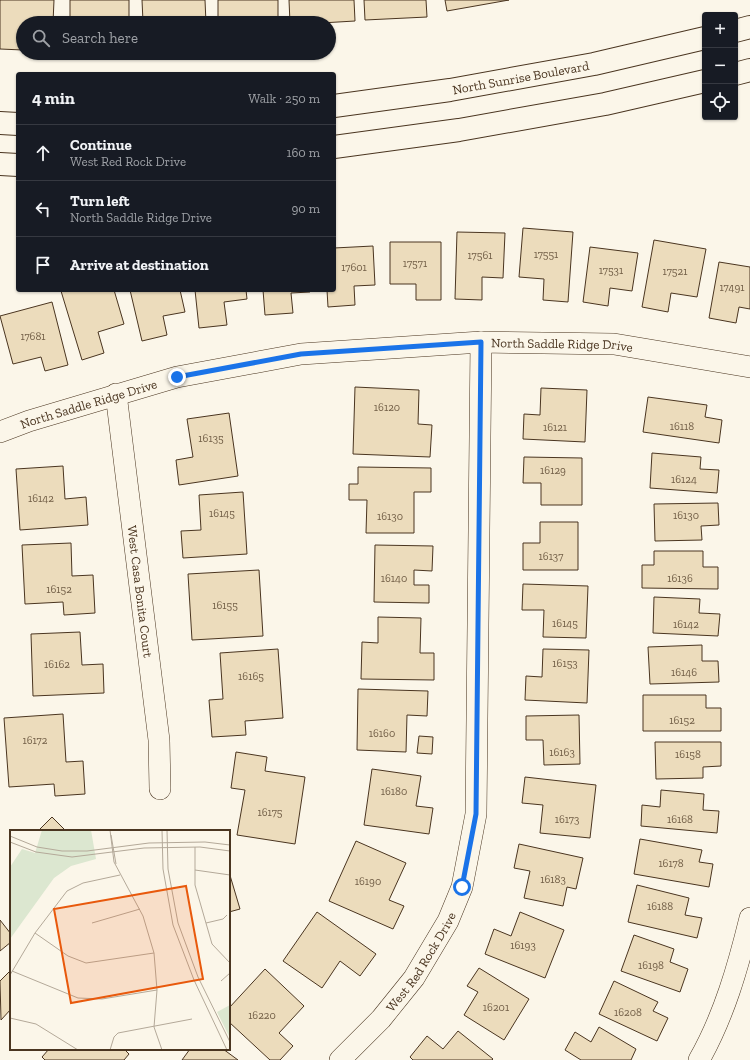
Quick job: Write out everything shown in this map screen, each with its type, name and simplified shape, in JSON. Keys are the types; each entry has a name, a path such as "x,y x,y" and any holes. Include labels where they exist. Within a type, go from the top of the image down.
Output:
{"street":[{"path":"738,30 750,27"},
{"name":"North Sunrise Boulevard","path":"336,106 450,90 586,66 702,39"},
{"path":"738,73 750,70"},
{"path":"336,148 459,130 597,106 702,82"},
{"path":"0,123 16,124"},
{"path":"0,164 16,165"},
{"name":"North Saddle Ridge Drive","path":"0,432 29,421 177,377 301,354 481,342 614,344 750,368"},
{"name":"West Red Rock Drive","path":"340,1060 381,1019 414,978 448,921 462,887 475,821 481,342"},
{"name":"West Casa Bonita Court","path":"116,394 159,740 160,789"},
{"path":"699,1060 727,1000 750,918"}],"building":[{"path":"0,0 54,0 53,16 16,16 16,50 0,49"},
{"path":"70,0 129,0 129,16 70,16"},
{"path":"142,0 205,0 206,16 143,16"},
{"path":"218,0 278,0 278,16 218,16"},
{"path":"289,0 354,0 355,21 336,22 336,16 290,16"},
{"path":"364,0 426,0 427,17 365,20"},
{"path":"445,0 509,0 447,11"},
{"path":"523,228 573,232 568,302 543,300 544,279 519,277"},
{"path":"457,232 505,233 503,278 482,277 482,300 455,299"},
{"path":"654,240 706,249 697,297 671,293 668,312 642,307"},
{"path":"390,242 441,242 441,300 416,300 416,284 390,284"},
{"path":"373,246 375,285 354,286 355,305 328,307 327,292 336,292 336,248"},
{"path":"590,247 638,253 632,291 610,288 608,306 583,302"},
{"path":"719,262 750,267 750,309 739,307 736,323 709,318"},
{"path":"61,292 115,292 124,324 98,332 104,353 82,360"},
{"path":"130,292 180,292 185,312 163,316 167,335 142,341"},
{"path":"195,292 246,292 247,299 224,302 227,325 199,328"},
{"path":"263,292 310,292 291,293 293,313 265,315"},
{"path":"52,302 68,365 45,371 41,357 13,364 0,316"},
{"path":"355,387 419,390 418,424 432,425 430,457 353,454"},
{"path":"541,388 587,390 585,442 523,439 524,414 540,415"},
{"path":"648,397 707,405 705,417 722,420 719,443 643,432"},
{"path":"229,413 238,476 179,485 176,460 193,457 187,419"},
{"path":"652,453 701,457 700,469 719,470 717,493 650,488"},
{"path":"524,457 582,458 582,505 541,505 541,483 523,483"},
{"path":"63,466 65,499 86,497 88,525 20,530 16,469"},
{"path":"358,467 431,468 431,492 414,492 414,533 366,533 367,500 349,500 349,484 358,484"},
{"path":"243,492 247,554 183,558 181,531 201,530 199,495"},
{"path":"718,503 719,525 701,526 702,540 655,541 654,504"},
{"path":"540,522 578,522 578,570 523,570 523,543 540,543"},
{"path":"71,543 72,576 93,575 95,613 64,615 63,602 25,604 22,545"},
{"path":"375,545 433,546 432,571 414,570 414,585 429,585 429,603 374,602"},
{"path":"654,551 703,551 703,567 718,567 718,589 642,588 642,565 654,565"},
{"path":"259,570 263,636 192,640 188,574"},
{"path":"523,584 588,586 586,638 543,637 544,610 522,610"},
{"path":"654,597 700,599 699,613 720,614 718,636 653,633"},
{"path":"378,617 421,618 420,653 434,653 434,680 361,679 362,642 378,643"},
{"path":"80,632 82,665 103,664 104,693 33,696 31,634"},
{"path":"702,645 702,661 718,661 719,682 650,684 648,647"},
{"path":"278,649 283,718 245,721 246,735 212,737 209,700 223,699 220,653"},
{"path":"543,649 589,650 587,703 525,700 526,676 542,677"},
{"path":"358,689 428,691 427,716 407,715 406,752 357,750"},
{"path":"643,695 706,695 706,708 721,708 721,731 643,731"},
{"path":"63,714 66,762 83,761 85,794 55,796 54,784 9,787 4,718"},
{"path":"579,715 580,764 544,765 543,740 526,740 526,716"},
{"path":"419,736 433,737 432,754 417,753"},
{"path":"655,742 721,742 721,766 703,767 703,778 656,779"},
{"path":"236,752 267,757 265,771 305,777 295,844 237,835 245,790 231,788"},
{"path":"372,769 421,776 416,806 433,808 429,834 364,825"},
{"path":"525,777 596,785 590,838 540,833 543,805 522,803"},
{"path":"661,790 704,794 703,810 719,811 717,833 641,826 642,805 660,807"},
{"path":"52,817 65,830 39,830"},
{"path":"640,839 702,850 699,862 713,864 709,887 634,874"},
{"path":"356,841 406,863 389,900 404,906 393,929 329,901"},
{"path":"519,844 583,858 576,889 567,887 563,906 524,898 530,871 514,868"},
{"path":"230,875 240,909 230,912"},
{"path":"637,885 689,898 685,915 702,918 697,938 628,922"},
{"path":"317,912 376,954 360,976 340,961 322,988 283,961"},
{"path":"520,912 564,930 545,978 485,954 494,929 511,936"},
{"path":"0,920 10,933 10,943 0,951"},
{"path":"634,935 674,949 670,962 688,969 680,992 621,971"},
{"path":"479,968 529,999 504,1040 464,1015 478,992 467,986"},
{"path":"265,969 304,1006 279,1033 293,1046 280,1060 270,1060 230,1023 230,1007"},
{"path":"10,971 10,1010 1,1020 0,981"},
{"path":"614,981 658,1002 653,1011 668,1018 657,1041 599,1014"},
{"path":"599,1027 636,1049 631,1060 581,1060 565,1050 575,1032 591,1042"},
{"path":"458,1031 493,1059 413,1060 410,1057 427,1036 443,1049"},
{"path":"48,1050 125,1050 129,1054 124,1060 45,1060 42,1057"},
{"path":"189,1050 224,1050 238,1060 182,1060"}],"route":[{"path":"177,377 301,354 481,342 476,814 462,887"}]}
